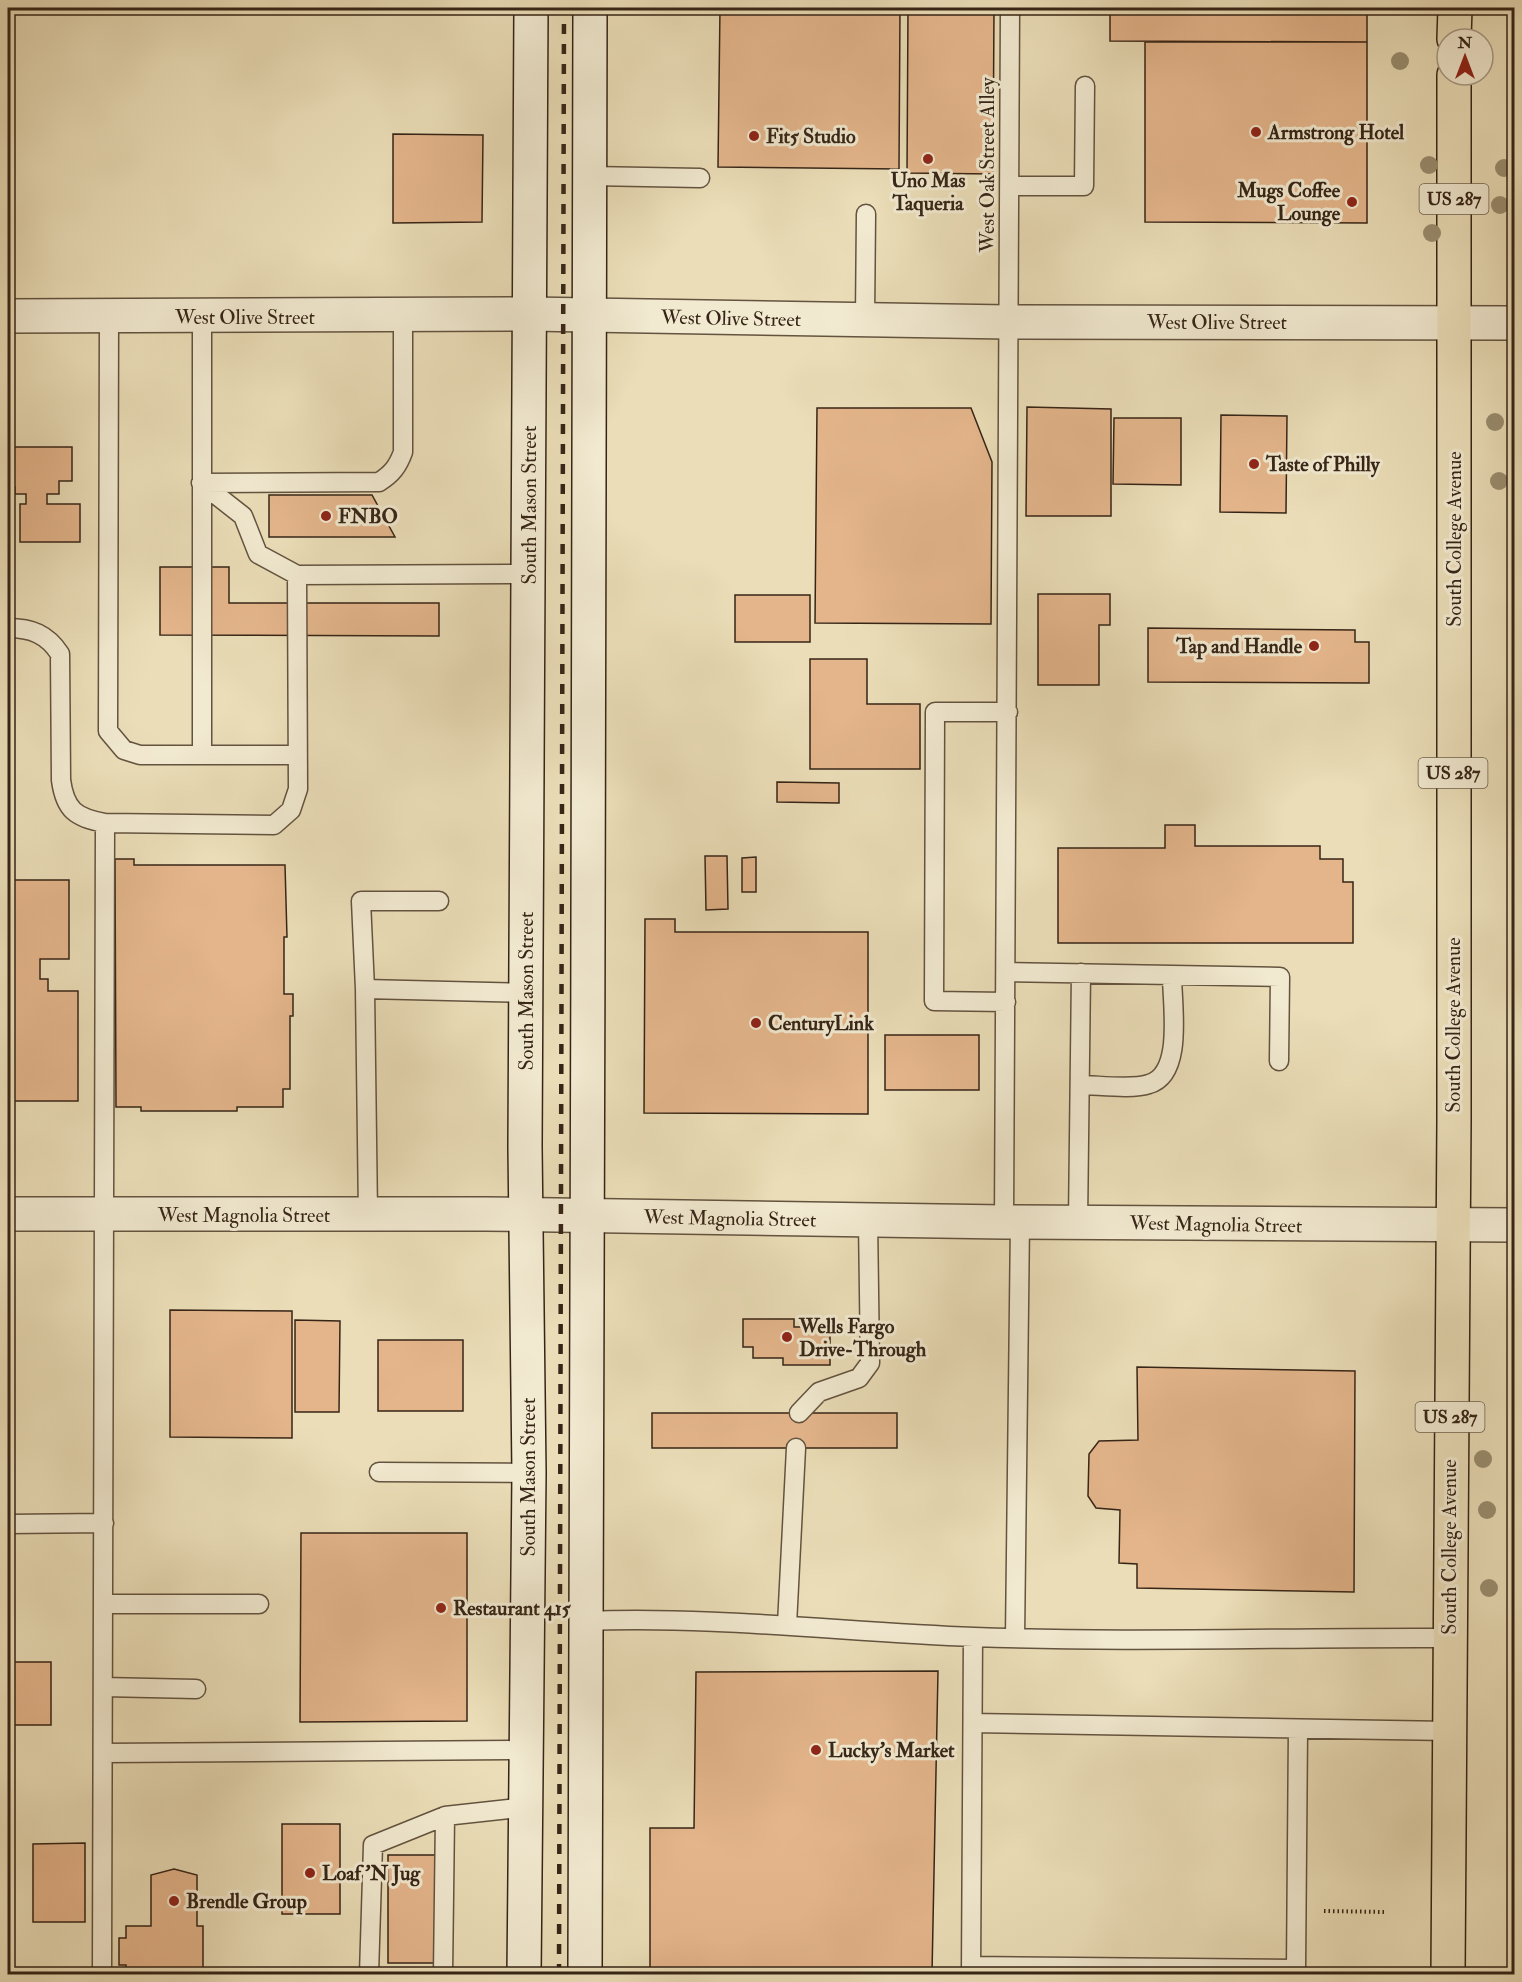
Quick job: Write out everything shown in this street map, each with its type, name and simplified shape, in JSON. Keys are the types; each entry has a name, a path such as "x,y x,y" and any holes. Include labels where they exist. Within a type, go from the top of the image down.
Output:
{"highway":[{"path":"1455,8 1455,27"},
{"name":"South College Avenue","path":"1448,1974 1453,1224 1454,87"}],"street":[{"name":"South Mason Street","path":"524,1974 529,1473 525,1215 531,8"},
{"path":"585,1974 585,1216 590,8"},
{"name":"West Olive Street","path":"8,316 530,314 1008,322 1515,323"},
{"name":"West Magnolia Street","path":"8,1214 525,1215 1012,1222 1515,1225"}],"lane":[{"name":"West Oak Street Alley","path":"1010,8 1006,1002 1012,1222 1015,1638"},
{"path":"1009,186 1084,186 1085,86"},
{"path":"590,176 700,178"},
{"path":"864,319 866,214"},
{"path":"201,483 379,482 389,476 398,466 403,452 403,316"},
{"path":"109,317 108,731 124,750 140,755 297,755"},
{"path":"202,317 202,755"},
{"path":"201,483 243,516 258,554 297,575 529,574"},
{"path":"8,628 25,628 41,634 53,644 60,654 61,780 64,800 82,816 105,823 274,825 291,810 298,789 297,575"},
{"path":"1006,1002 934,1001 935,712 1008,712"},
{"path":"102,1974 105,823"},
{"path":"368,1215 365,989 361,901 439,901"},
{"path":"1006,972 1280,977 1279,1061"},
{"path":"1078,1222 1081,973"},
{"path":"1080,1085 1148,1085 1163,1078 1172,1061 1172,975"},
{"path":"365,989 526,993"},
{"path":"799,1413 819,1392 859,1378 870,1363 868,1220"},
{"path":"787,1625 796,1448"},
{"path":"379,1472 529,1473"},
{"path":"8,1524 104,1523"},
{"path":"103,1604 259,1604"},
{"path":"585,1621 632,1619 787,1625 1015,1638 1449,1638"},
{"path":"973,1637 971,1970 1296,1969 1298,1729"},
{"path":"103,1687 196,1689"},
{"path":"973,1723 1448,1731"},
{"path":"103,1753 527,1750"},
{"path":"369,1974 373,1845 445,1816 527,1808"},
{"path":"443,1974 445,1816"}],"path":[{"path":"1297,1910 1385,1912"}],"building":[{"path":"720,8 900,8 899,169 718,167"},
{"path":"908,8 994,8 993,174 907,173"},
{"path":"1110,8 1367,8 1367,42 1110,41"},
{"name":"Armstrong Hotel","path":"1145,42 1367,42 1367,223 1145,222"},
{"path":"393,134 483,135 482,222 393,223"},
{"path":"1027,407 1111,409 1111,516 1026,516"},
{"path":"817,408 971,408 992,462 991,624 815,623"},
{"name":"Taste of Philly","path":"1221,415 1287,416 1286,513 1220,512"},
{"path":"1114,418 1181,418 1181,485 1113,484"},
{"path":"8,447 72,447 72,481 59,481 59,494 47,494 47,504 80,504 80,542 20,542 20,504 26,504 26,494 15,494 15,487 8,487"},
{"name":"FNBO","path":"269,495 372,495 395,537 269,537"},
{"path":"160,567 229,567 229,603 439,603 439,636 160,635"},
{"path":"1038,594 1110,594 1110,625 1099,625 1099,685 1038,685"},
{"path":"735,595 810,595 810,642 735,642"},
{"path":"1148,628 1355,630 1355,642 1369,642 1369,683 1148,682"},
{"path":"810,659 867,659 867,704 920,704 920,769 810,769"},
{"path":"777,782 839,783 839,803 777,802"},
{"path":"1165,825 1195,825 1195,846 1320,846 1320,859 1343,859 1343,882 1353,882 1353,943 1058,943 1058,848 1165,848"},
{"path":"705,856 727,856 728,909 706,910"},
{"path":"756,857 756,892 742,892 742,858"},
{"path":"115,859 134,859 134,865 285,865 287,937 284,937 284,994 293,994 293,1016 290,1016 290,1089 283,1089 283,1107 237,1107 237,1111 141,1111 141,1107 116,1107"},
{"path":"8,880 69,880 69,959 40,959 40,979 48,979 48,991 78,991 78,1101 8,1101 8,979 13,979 13,959 8,959"},
{"name":"CenturyLink","path":"645,919 675,919 675,932 868,932 868,1114 644,1113"},
{"path":"885,1035 979,1035 979,1090 885,1090"},
{"path":"170,1310 292,1311 292,1438 170,1437"},
{"name":"Wells Fargo Drive-Through","path":"743,1319 794,1319 794,1327 830,1327 830,1365 783,1365 783,1358 753,1358 753,1347 743,1347"},
{"path":"295,1320 340,1321 339,1412 295,1412"},
{"path":"378,1340 463,1340 463,1411 378,1411"},
{"path":"1137,1367 1355,1371 1354,1592 1137,1588 1137,1564 1119,1563 1120,1510 1096,1508 1088,1496 1089,1454 1099,1441 1138,1440"},
{"path":"652,1413 897,1413 897,1448 652,1448"},
{"path":"301,1533 467,1533 467,1721 300,1722"},
{"path":"8,1662 51,1662 51,1725 8,1725"},
{"name":"Lucky's Market","path":"938,1671 932,1974 650,1974 650,1828 694,1828 696,1672"},
{"path":"282,1824 340,1824 340,1914 282,1914"},
{"path":"85,1843 85,1922 33,1922 33,1844"},
{"path":"388,1855 439,1855 439,1963 388,1963"},
{"name":"Brendle Group","path":"174,1869 197,1875 197,1926 203,1926 203,1974 126,1974 126,1965 119,1965 119,1938 126,1938 126,1926 151,1926 151,1875"}],"railway":[{"path":"559,1974 564,8"}],"place":[{"name":"Armstrong Hotel","path":"1256,132"},
{"name":"Fit5 Studio","path":"754,136"},
{"name":"Uno Mas Taqueria","path":"928,159"},
{"name":"Mugs Coffee Lounge","path":"1352,202"},
{"name":"Taste of Philly","path":"1254,464"},
{"name":"FNBO","path":"326,516"},
{"name":"Tap and Handle","path":"1314,646"},
{"name":"CenturyLink","path":"756,1023"},
{"name":"Wells Fargo Drive-Through","path":"787,1337"},
{"name":"Restaurant 415","path":"441,1608"},
{"name":"Lucky's Market","path":"816,1750"},
{"name":"Loaf 'N Jug","path":"310,1873"},
{"name":"Brendle Group","path":"174,1901"}]}
